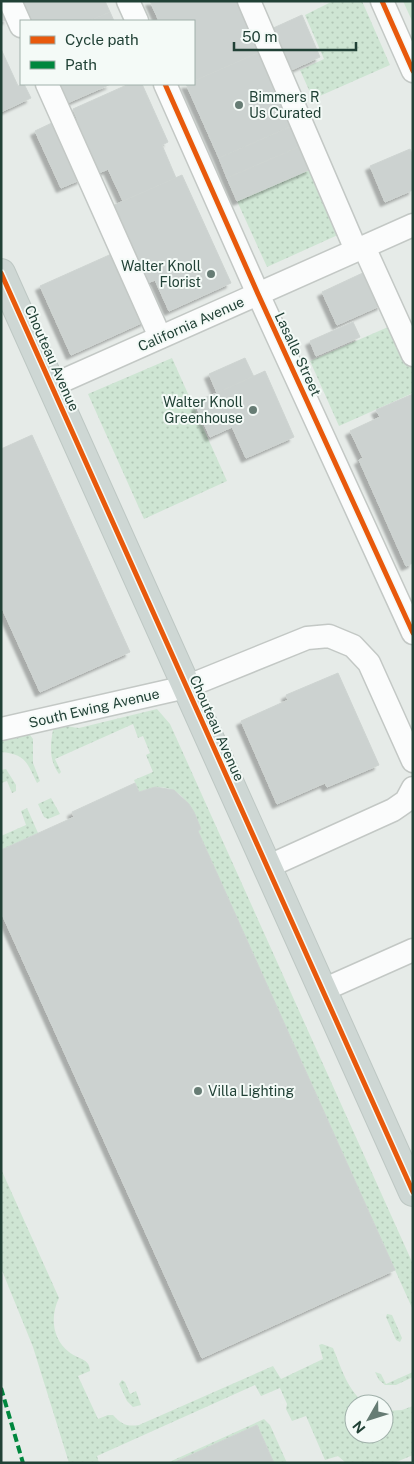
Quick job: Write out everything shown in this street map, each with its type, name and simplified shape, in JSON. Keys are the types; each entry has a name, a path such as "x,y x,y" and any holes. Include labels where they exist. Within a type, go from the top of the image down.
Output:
{"main road":[{"name":"Chouteau Avenue","path":"1,273 413,1192"}],"street":[{"path":"10,1 20,24"},
{"path":"128,1 137,20"},
{"path":"249,1 360,248 413,355"},
{"path":"382,1 413,71"},
{"path":"47,85 160,337"},
{"name":"Lasalle Street","path":"165,85 258,294 404,591 413,633"},
{"name":"California Avenue","path":"51,386 413,224"},
{"name":"South Ewing Avenue","path":"1,729 186,687 307,638 329,636 353,646 369,663 413,761"},
{"path":"267,867 393,810 406,801 413,788"},
{"path":"323,990 413,950"}],"green space":[{"path":"333,1 362,1 390,65 313,99 300,70 324,59 305,15"},
{"path":"403,1 413,1 413,23"},
{"path":"311,169 340,234 267,267 237,201"},
{"path":"395,324 413,364 413,393 339,426 310,361"},
{"path":"172,358 227,481 144,519 88,394"},
{"path":"157,709 170,724 413,1264 413,1310 198,831 201,829 191,808 179,794 171,789 162,787 151,788 139,792 134,780 153,772 146,755 150,753 143,736 138,738 133,724 55,759 61,772 59,774 53,763 51,742 53,730 60,726 79,728"},
{"path":"27,734 33,739 33,763 40,781 37,783 28,765 21,757 1,752 1,741"},
{"path":"6,769 16,785 16,791 12,793 7,781 1,783 1,770"},
{"path":"51,798 60,814 48,819 44,817 38,804"},
{"path":"27,808 38,833 1,850 1,836 26,825 21,811"},
{"path":"1,1169 59,1298 54,1312 54,1327 59,1341 63,1347 88,1364 90,1371 78,1376 98,1419 113,1415 124,1424 131,1426 139,1425 273,1366 281,1379 323,1359 319,1345 322,1344 333,1348 342,1371 355,1394 344,1394 344,1444 394,1444 394,1410 413,1406 413,1455 394,1463 346,1463 338,1456 325,1460 306,1416 292,1421 286,1409 287,1404 280,1388 261,1396 255,1385 97,1456 99,1463 69,1463 33,1347 1,1268"},
{"path":"387,1314 392,1315 402,1338 400,1342 396,1340 386,1317"},
{"path":"375,1372 381,1374 386,1384 413,1372 413,1377 396,1385 385,1385 379,1380"},
{"path":"122,1380 125,1382 130,1394 136,1391 141,1405 133,1407 127,1401 119,1384"},
{"path":"264,1419 270,1425 287,1463 274,1463 257,1425 173,1463 167,1463"}],"building":[{"path":"16,1 105,1 110,12 91,20 25,20"},
{"path":"150,1 237,1 260,52 195,81 195,20 159,20"},
{"path":"1,4 8,19 1,22"},
{"path":"110,12 114,20 91,20"},
{"path":"302,15 320,57 287,72 269,30"},
{"path":"1,49 18,86 24,85 31,98 1,112"},
{"name":"Bimmers R Us Curated","path":"260,52 292,126 219,158 186,85 195,85 195,81"},
{"path":"56,85 109,85 65,104"},
{"path":"127,85 142,85 168,142 162,145 176,178 123,201 108,169 97,174 74,122 78,121 73,109"},
{"path":"56,121 82,179 61,188 35,131"},
{"path":"292,126 301,146 227,178 219,158"},
{"path":"301,146 311,169 237,201 227,178"},
{"path":"410,149 413,156 413,190 385,202 370,166"},
{"path":"182,175 231,283 169,311 155,280 145,284 110,207"},
{"path":"116,252 146,321 71,355 40,286"},
{"path":"367,271 382,305 337,325 322,292"},
{"path":"353,322 360,337 316,356 310,341"},
{"path":"245,358 254,377 217,393 209,374"},
{"name":"Walter Knoll Greenhouse","path":"265,371 294,437 246,458 217,393"},
{"path":"217,393 232,427 210,437 196,406 200,404 199,400"},
{"path":"413,394 413,563 406,566 359,460 363,458 350,431 380,417 376,410"},
{"path":"32,435 130,652 40,692 1,606 1,449"},
{"path":"338,673 379,765 327,787 325,783 277,804 241,721 288,700 286,695"},
{"name":"Villa Lighting","path":"135,783 139,792 155,787 174,790 189,804 194,812 201,829 198,831 395,1270 202,1358 1,912 1,850 74,817 72,812"},
{"path":"257,1425 274,1463 173,1463"}],"marked path":[{"path":"1,1388 23,1463"}],"cycle path":[{"path":"382,1 413,71"},
{"path":"165,85 258,294 413,633"},
{"path":"1,273 413,1192"}],"place":[{"name":"Bimmers R Us Curated","path":"239,105"},
{"name":"Walter Knoll Florist","path":"211,274"},
{"name":"Walter Knoll Greenhouse","path":"253,410"},
{"name":"Villa Lighting","path":"198,1091"}]}
